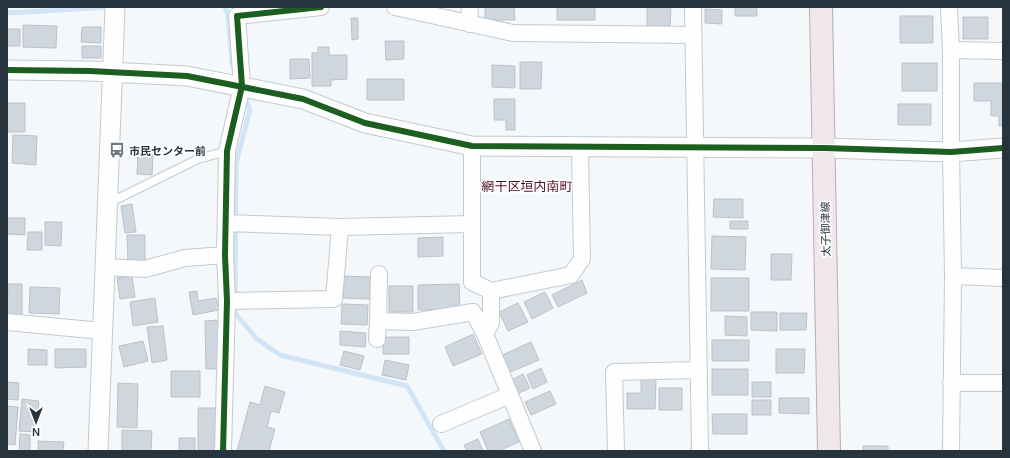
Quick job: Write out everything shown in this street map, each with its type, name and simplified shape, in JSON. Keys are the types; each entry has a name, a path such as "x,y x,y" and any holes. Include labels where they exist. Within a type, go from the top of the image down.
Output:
{"main road":[{"name":"太子御津線","path":"821,7 829,451"}],"street":[{"path":"98,451 115,7"},
{"path":"223,451 227,301 225,255 227,151 242,86 236,11 321,7"},
{"path":"395,7 513,33 693,35"},
{"path":"468,24 470,7"},
{"path":"693,7 694,148 700,451"},
{"path":"949,7 951,50 953,276 951,451"},
{"path":"951,50 1003,51"},
{"path":"7,70 112,72 187,76 303,99 365,123 472,146 580,148 824,148 951,152 1003,148"},
{"path":"472,146 472,282 491,291 571,275 582,259 580,148"},
{"path":"226,223 340,227 472,224"},
{"path":"227,301 334,299 340,227"},
{"path":"104,267 145,269 185,258 225,255"},
{"path":"376,339 379,274"},
{"path":"953,276 1003,278"},
{"path":"485,334 491,323 491,291"},
{"path":"378,321 413,322 473,312 485,334 533,451"},
{"path":"7,322 102,331"},
{"path":"616,451 614,372 699,370"},
{"path":"951,383 1003,383"},
{"path":"441,424 510,395"}],"lane":[{"path":"107,204 198,159 227,151"}],"building":[{"path":"485,7 514,7 515,20 485,20"},
{"path":"557,7 595,7 595,20 557,20"},
{"path":"647,7 671,7 670,27 647,26"},
{"path":"735,7 757,7 757,16 735,16"},
{"path":"705,9 722,10 722,24 705,23"},
{"path":"900,16 933,16 933,43 900,43"},
{"path":"963,17 988,17 988,39 963,39"},
{"path":"351,18 358,18 358,39 352,40"},
{"path":"23,25 57,26 56,48 23,47"},
{"path":"82,27 101,27 101,43 81,42"},
{"path":"7,29 20,29 20,46 7,46"},
{"path":"385,41 404,41 404,59 386,60"},
{"path":"82,46 101,46 101,58 82,58"},
{"path":"318,47 329,47 329,55 347,55 347,79 331,80 331,86 312,86 312,53 318,53"},
{"path":"290,59 309,59 310,78 290,79"},
{"path":"520,62 542,62 541,89 520,89"},
{"path":"902,63 937,63 937,91 902,91"},
{"path":"492,65 515,66 515,88 492,87"},
{"path":"367,79 404,79 404,100 367,100"},
{"path":"974,83 1003,83 1003,126 999,126 999,116 991,116 991,101 974,101"},
{"path":"494,99 515,99 515,130 506,130 506,120 494,120"},
{"path":"7,103 25,103 25,132 7,132"},
{"path":"898,104 931,104 931,125 898,125"},
{"path":"13,135 37,136 36,165 12,163"},
{"path":"138,155 153,155 152,175 137,174"},
{"path":"714,199 743,199 743,218 713,217"},
{"path":"132,204 136,232 125,233 121,206"},
{"path":"7,218 25,218 25,235 7,234"},
{"path":"730,221 748,221 748,229 730,229"},
{"path":"45,222 62,222 61,246 45,245"},
{"path":"28,232 42,232 42,250 27,250"},
{"path":"127,235 145,235 145,263 128,263"},
{"path":"712,236 746,237 745,270 711,269"},
{"path":"443,237 443,256 418,257 418,238"},
{"path":"771,254 792,254 791,280 771,280"},
{"path":"132,276 135,297 120,299 117,278"},
{"path":"344,276 371,277 370,299 343,298"},
{"path":"711,278 749,278 749,311 711,311"},
{"path":"582,280 587,293 558,307 552,295"},
{"path":"8,284 22,284 22,319 7,319"},
{"path":"459,284 460,309 418,310 418,285"},
{"path":"389,286 413,286 413,312 389,312"},
{"path":"30,287 60,288 59,314 29,313"},
{"path":"197,291 198,301 216,298 219,310 193,315 189,292"},
{"path":"545,292 553,308 532,319 524,302"},
{"path":"155,298 158,322 133,326 130,302"},
{"path":"518,303 528,322 508,331 499,312"},
{"path":"342,304 368,305 367,325 341,324"},
{"path":"751,312 777,312 777,331 751,330"},
{"path":"780,313 807,313 806,330 780,330"},
{"path":"725,316 747,317 747,336 725,335"},
{"path":"220,320 222,369 206,369 205,321"},
{"path":"163,326 167,360 152,363 147,327"},
{"path":"340,331 366,333 365,347 340,345"},
{"path":"473,334 482,354 453,366 445,347"},
{"path":"383,337 409,337 409,354 383,354"},
{"path":"712,340 749,340 749,361 712,361"},
{"path":"143,341 148,361 124,367 119,346"},
{"path":"531,342 539,360 508,373 500,356"},
{"path":"28,349 47,350 47,365 28,365"},
{"path":"55,349 86,349 86,367 55,368"},
{"path":"776,349 805,349 804,373 776,373"},
{"path":"344,351 364,356 360,370 340,365"},
{"path":"385,360 409,365 406,380 382,375"},
{"path":"541,368 547,382 533,389 527,375"},
{"path":"712,369 748,369 748,395 712,395"},
{"path":"171,371 200,371 200,397 171,397"},
{"path":"523,374 530,388 517,394 511,380"},
{"path":"641,379 656,379 655,409 627,409 627,393 641,393"},
{"path":"7,382 19,383 18,400 7,399"},
{"path":"752,382 771,382 771,397 752,397"},
{"path":"118,383 138,384 137,428 117,427"},
{"path":"265,386 285,392 279,413 271,411 267,427 275,429 269,451 237,451 250,402 260,405"},
{"path":"659,388 682,388 682,410 659,410"},
{"path":"550,391 556,404 531,415 525,402"},
{"path":"779,398 809,398 809,414 779,413"},
{"path":"22,399 39,401 36,432 19,431"},
{"path":"752,400 771,400 771,415 752,415"},
{"path":"7,406 18,407 15,445 7,444"},
{"path":"198,408 221,408 221,451 198,451"},
{"path":"712,414 747,414 747,434 713,434"},
{"path":"509,419 519,442 498,451 488,451 480,432"},
{"path":"122,430 152,431 151,451 122,451"},
{"path":"20,434 30,435 30,451 19,451"},
{"path":"179,438 195,438 195,451 179,451"},
{"path":"478,439 483,451 467,451 464,445"},
{"path":"38,441 64,442 63,451 38,451"},
{"path":"863,446 888,446 888,451 863,451"}],"waterway":[{"path":"7,13 111,7"},
{"path":"225,7 228,14 232,63 235,71"},
{"path":"244,95 250,110 236,163 235,313 257,339 280,355 407,386 444,451"}],"cycle path":[{"path":"223,451 227,301 225,255 227,151 242,86 237,16 321,7"},
{"path":"7,70 90,71 187,76 303,99 365,123 472,146 824,148 951,152 1003,148"}],"place":[{"name":"市民センター前","path":"117,150"}],"district":[{"name":"網干区垣内南町","path":"527,186"}]}
